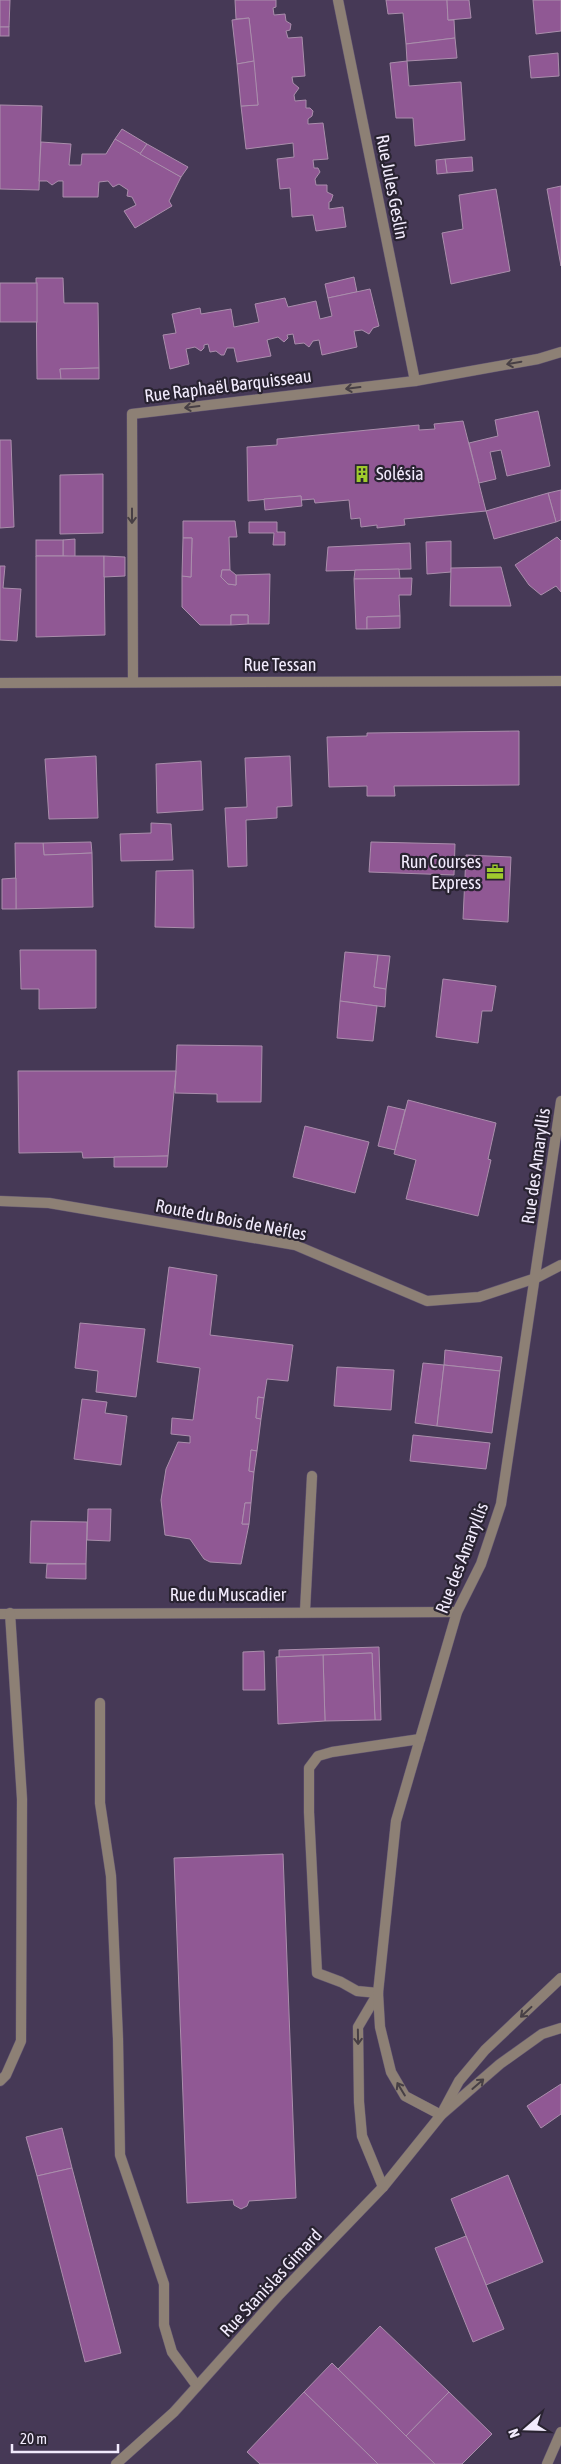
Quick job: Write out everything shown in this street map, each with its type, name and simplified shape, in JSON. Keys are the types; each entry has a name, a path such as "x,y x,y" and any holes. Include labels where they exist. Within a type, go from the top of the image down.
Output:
{"street":[{"name":"Rue Jules Geslin","path":"338,0 414,381"},
{"name":"Rue Raphaël Barquisseau","path":"133,682 132,414 414,381 538,359 561,352"},
{"name":"Rue Tessan","path":"0,683 561,681"},
{"name":"Rue des Amaryllis","path":"441,2115 405,2096 391,2072 380,2026 378,1993 396,1821 457,1612 481,1564 501,1504 561,1101"},
{"name":"Route du Bois de Nèfles","path":"0,1201 50,1203 295,1245 427,1301 479,1297 536,1278 561,1265"},
{"path":"304,1611 312,1476"},
{"name":"Rue du Muscadier","path":"5,1614 304,1611 457,1612"},
{"path":"0,2081 6,2075 21,2041 22,1799 5,1614"},
{"path":"100,1703 100,1802 111,1876 118,2039 120,2155 164,2284 164,2325 172,2352 198,2386"},
{"path":"378,1993 357,1991 341,1982 317,1973 309,1812 309,1768 318,1756 332,1752 420,1738"},
{"name":"Rue Stanislas Gimard","path":"441,2115 459,2081 485,2050 561,1978"},
{"name":"Rue des Amaryllis","path":"378,1993 358,2027 359,2102 362,2136 382,2187"},
{"name":"Rue Stanislas Gimard","path":"116,2464 174,2412 279,2296 382,2187 441,2115 500,2064 542,2034 561,2028"},
{"path":"547,2464 561,2432"}],"building":[{"path":"0,0 10,0 9,27 0,27"},
{"path":"235,0 276,0 276,7 273,8 274,15 285,14 286,21 291,24 290,30 286,31 288,38 302,37 305,76 292,77 293,83 299,88 294,95 295,101 306,100 306,108 310,108 313,111 312,116 308,119 308,124 323,123 328,159 313,160 314,168 318,168 320,172 315,179 316,185 327,185 327,192 333,195 329,202 329,209 343,207 346,227 316,231 313,215 292,217 290,188 280,189 277,159 294,157 293,143 246,149 241,106 258,105 249,18 236,19"},
{"path":"386,0 447,0 448,20 454,20 455,38 406,44 403,13 388,14"},
{"path":"447,0 469,0 471,18 448,20"},
{"path":"533,0 561,0 561,31 536,34"},
{"path":"249,18 254,61 237,64 232,20"},
{"path":"0,27 9,27 9,36 0,36"},
{"path":"455,38 457,58 407,61 406,44"},
{"path":"558,53 559,76 531,78 529,56"},
{"path":"254,61 258,105 241,106 237,64"},
{"path":"407,61 409,86 461,82 465,140 415,146 413,118 396,118 390,63"},
{"path":"0,105 42,106 39,190 0,189"},
{"path":"122,129 147,144 140,154 115,139"},
{"path":"115,139 181,177 169,201 172,206 135,228 124,211 136,205 132,197 127,196 128,190 119,184 113,187 108,181 99,182 98,197 63,197 63,181 58,181 52,185 47,181 39,181 41,142 71,144 69,165 81,165 82,154 106,154"},
{"path":"147,144 188,167 181,177 140,154"},
{"path":"472,157 473,171 447,173 445,159"},
{"path":"445,159 447,173 437,174 436,160"},
{"path":"561,186 561,266 547,189"},
{"path":"496,189 510,271 451,284 442,233 463,229 459,195"},
{"path":"354,277 357,292 328,298 325,284"},
{"path":"36,278 63,278 64,303 98,303 99,368 60,369 61,379 37,379"},
{"path":"0,283 37,283 37,322 0,322"},
{"path":"370,289 379,326 373,328 369,334 362,330 354,331 357,347 322,355 319,340 313,341 309,347 304,343 295,344 293,334 287,335 288,338 284,342 278,337 267,340 271,356 237,362 234,348 227,348 224,355 221,355 216,351 210,352 208,344 204,345 201,351 195,347 186,349 189,364 170,369 163,335 176,333 172,314 200,308 201,314 231,309 234,327 259,322 255,304 285,298 288,307 316,301 320,319 332,316 328,298"},
{"path":"99,368 99,379 61,379 60,369"},
{"path":"538,411 550,466 507,476 501,450 490,452 496,479 479,483 469,443 498,436 495,420"},
{"name":"Solésia","path":"463,421 486,511 404,519 405,525 377,528 377,525 361,527 360,518 351,519 349,500 315,503 314,499 301,500 301,496 248,501 247,447 277,445 277,439 419,425 419,430 435,429 434,424"},
{"path":"0,440 11,440 14,527 0,528"},
{"path":"103,474 103,533 60,534 60,475"},
{"path":"561,490 561,520 556,522 548,493"},
{"path":"548,493 556,522 494,539 486,511"},
{"path":"301,496 302,506 265,510 264,499"},
{"path":"183,521 235,521 237,537 229,537 230,570 222,570 221,577 228,584 236,585 236,575 270,574 269,624 248,624 248,615 231,615 231,625 200,625 182,607 182,576 191,577 192,538 183,538"},
{"path":"249,522 277,522 277,532 285,532 285,545 273,545 274,533 249,533"},
{"path":"557,537 561,541 561,592 556,586 541,595 529,585 515,565"},
{"path":"183,538 192,538 191,577 182,576"},
{"path":"75,539 75,557 63,556 63,540"},
{"path":"36,540 63,540 63,556 36,556"},
{"path":"451,541 451,572 427,574 426,542"},
{"path":"410,543 411,569 326,571 328,547"},
{"path":"36,556 104,556 105,635 36,637"},
{"path":"104,556 125,557 125,576 104,577"},
{"path":"0,566 5,566 3,588 21,589 17,641 0,640"},
{"path":"501,567 511,606 450,606 451,568"},
{"path":"399,569 400,579 354,579 355,570"},
{"path":"222,570 230,570 236,575 236,585 228,584 221,577"},
{"path":"412,578 411,595 399,595 400,616 367,617 367,629 356,629 354,579"},
{"path":"231,615 248,615 248,624 231,625"},
{"path":"400,616 400,628 367,629 367,617"},
{"path":"519,731 519,785 394,786 395,796 367,796 367,786 329,787 327,737 367,736 367,733"},
{"path":"96,756 98,818 49,819 45,759"},
{"path":"290,756 292,806 277,807 277,818 246,820 247,866 228,867 225,808 247,807 245,758"},
{"path":"201,761 203,810 157,813 156,764"},
{"path":"151,823 171,824 173,860 121,861 120,834 151,833"},
{"path":"91,842 92,853 44,855 43,843"},
{"path":"371,842 455,844 454,875 369,872"},
{"path":"15,843 43,843 44,855 92,853 93,907 16,909"},
{"path":"466,855 511,857 508,922 463,919"},
{"path":"193,870 194,928 155,927 156,871"},
{"path":"16,878 16,909 2,909 2,879"},
{"path":"20,950 96,950 96,1008 39,1009 39,989 21,989"},
{"path":"345,952 378,955 374,987 386,989 385,1007 340,1001"},
{"path":"378,955 390,956 386,989 374,987"},
{"path":"443,979 496,986 492,1011 482,1011 478,1043 436,1037"},
{"path":"340,1001 377,1006 373,1041 337,1038"},
{"path":"177,1045 262,1046 261,1102 217,1102 217,1094 175,1093"},
{"path":"18,1071 176,1071 168,1156 83,1158 82,1152 19,1153"},
{"path":"408,1100 496,1123 488,1159 491,1160 478,1216 406,1199 416,1160 394,1154"},
{"path":"388,1106 405,1110 395,1150 378,1146"},
{"path":"305,1126 369,1142 355,1193 293,1177"},
{"path":"168,1156 167,1167 114,1167 114,1157"},
{"path":"169,1267 217,1275 210,1335 293,1345 288,1381 267,1379 264,1398 258,1397 256,1418 261,1419 257,1451 251,1450 249,1471 254,1472 251,1503 245,1503 242,1524 249,1524 241,1564 210,1562 204,1559 190,1539 165,1535 161,1500 166,1469 178,1442 190,1443 190,1436 171,1434 172,1418 193,1420 200,1368 157,1362"},
{"path":"80,1323 145,1329 136,1397 96,1392 98,1371 75,1368"},
{"path":"445,1350 502,1357 500,1371 444,1365"},
{"path":"423,1363 444,1365 437,1426 415,1423"},
{"path":"444,1365 500,1371 492,1433 437,1426"},
{"path":"337,1367 394,1370 391,1410 334,1406"},
{"path":"258,1397 264,1398 261,1419 256,1418"},
{"path":"82,1399 107,1402 105,1413 127,1416 121,1465 74,1459"},
{"path":"413,1435 490,1443 486,1469 410,1461"},
{"path":"251,1450 257,1451 254,1472 249,1471"},
{"path":"245,1503 251,1503 249,1524 242,1524"},
{"path":"88,1509 111,1509 110,1541 87,1540"},
{"path":"31,1521 87,1522 86,1564 30,1563"},
{"path":"47,1564 86,1564 86,1579 46,1578"},
{"path":"379,1647 381,1720 375,1720 372,1653 279,1657 279,1650"},
{"path":"264,1651 265,1690 243,1690 243,1652"},
{"path":"372,1653 375,1720 325,1721 323,1655"},
{"path":"323,1655 325,1721 278,1724 276,1657"},
{"path":"283,1854 296,2198 249,2201 247,2206 241,2209 234,2205 233,2200 187,2203 174,1858"},
{"path":"561,2084 561,2114 541,2128 527,2106"},
{"path":"62,2128 72,2168 37,2176 26,2137"},
{"path":"72,2168 121,2353 85,2362 37,2176"},
{"path":"508,2175 543,2262 486,2285 451,2199"},
{"path":"466,2236 504,2329 473,2342 435,2248"},
{"path":"380,2326 449,2392 406,2436 338,2369"},
{"path":"332,2363 435,2464 378,2464 304,2392"},
{"path":"304,2392 378,2464 260,2464 247,2452"},
{"path":"449,2392 492,2434 462,2464 435,2464 406,2436"}],"place":[{"name":"Solésia","path":"362,474"},
{"name":"Run Courses Express","path":"495,872"}]}
